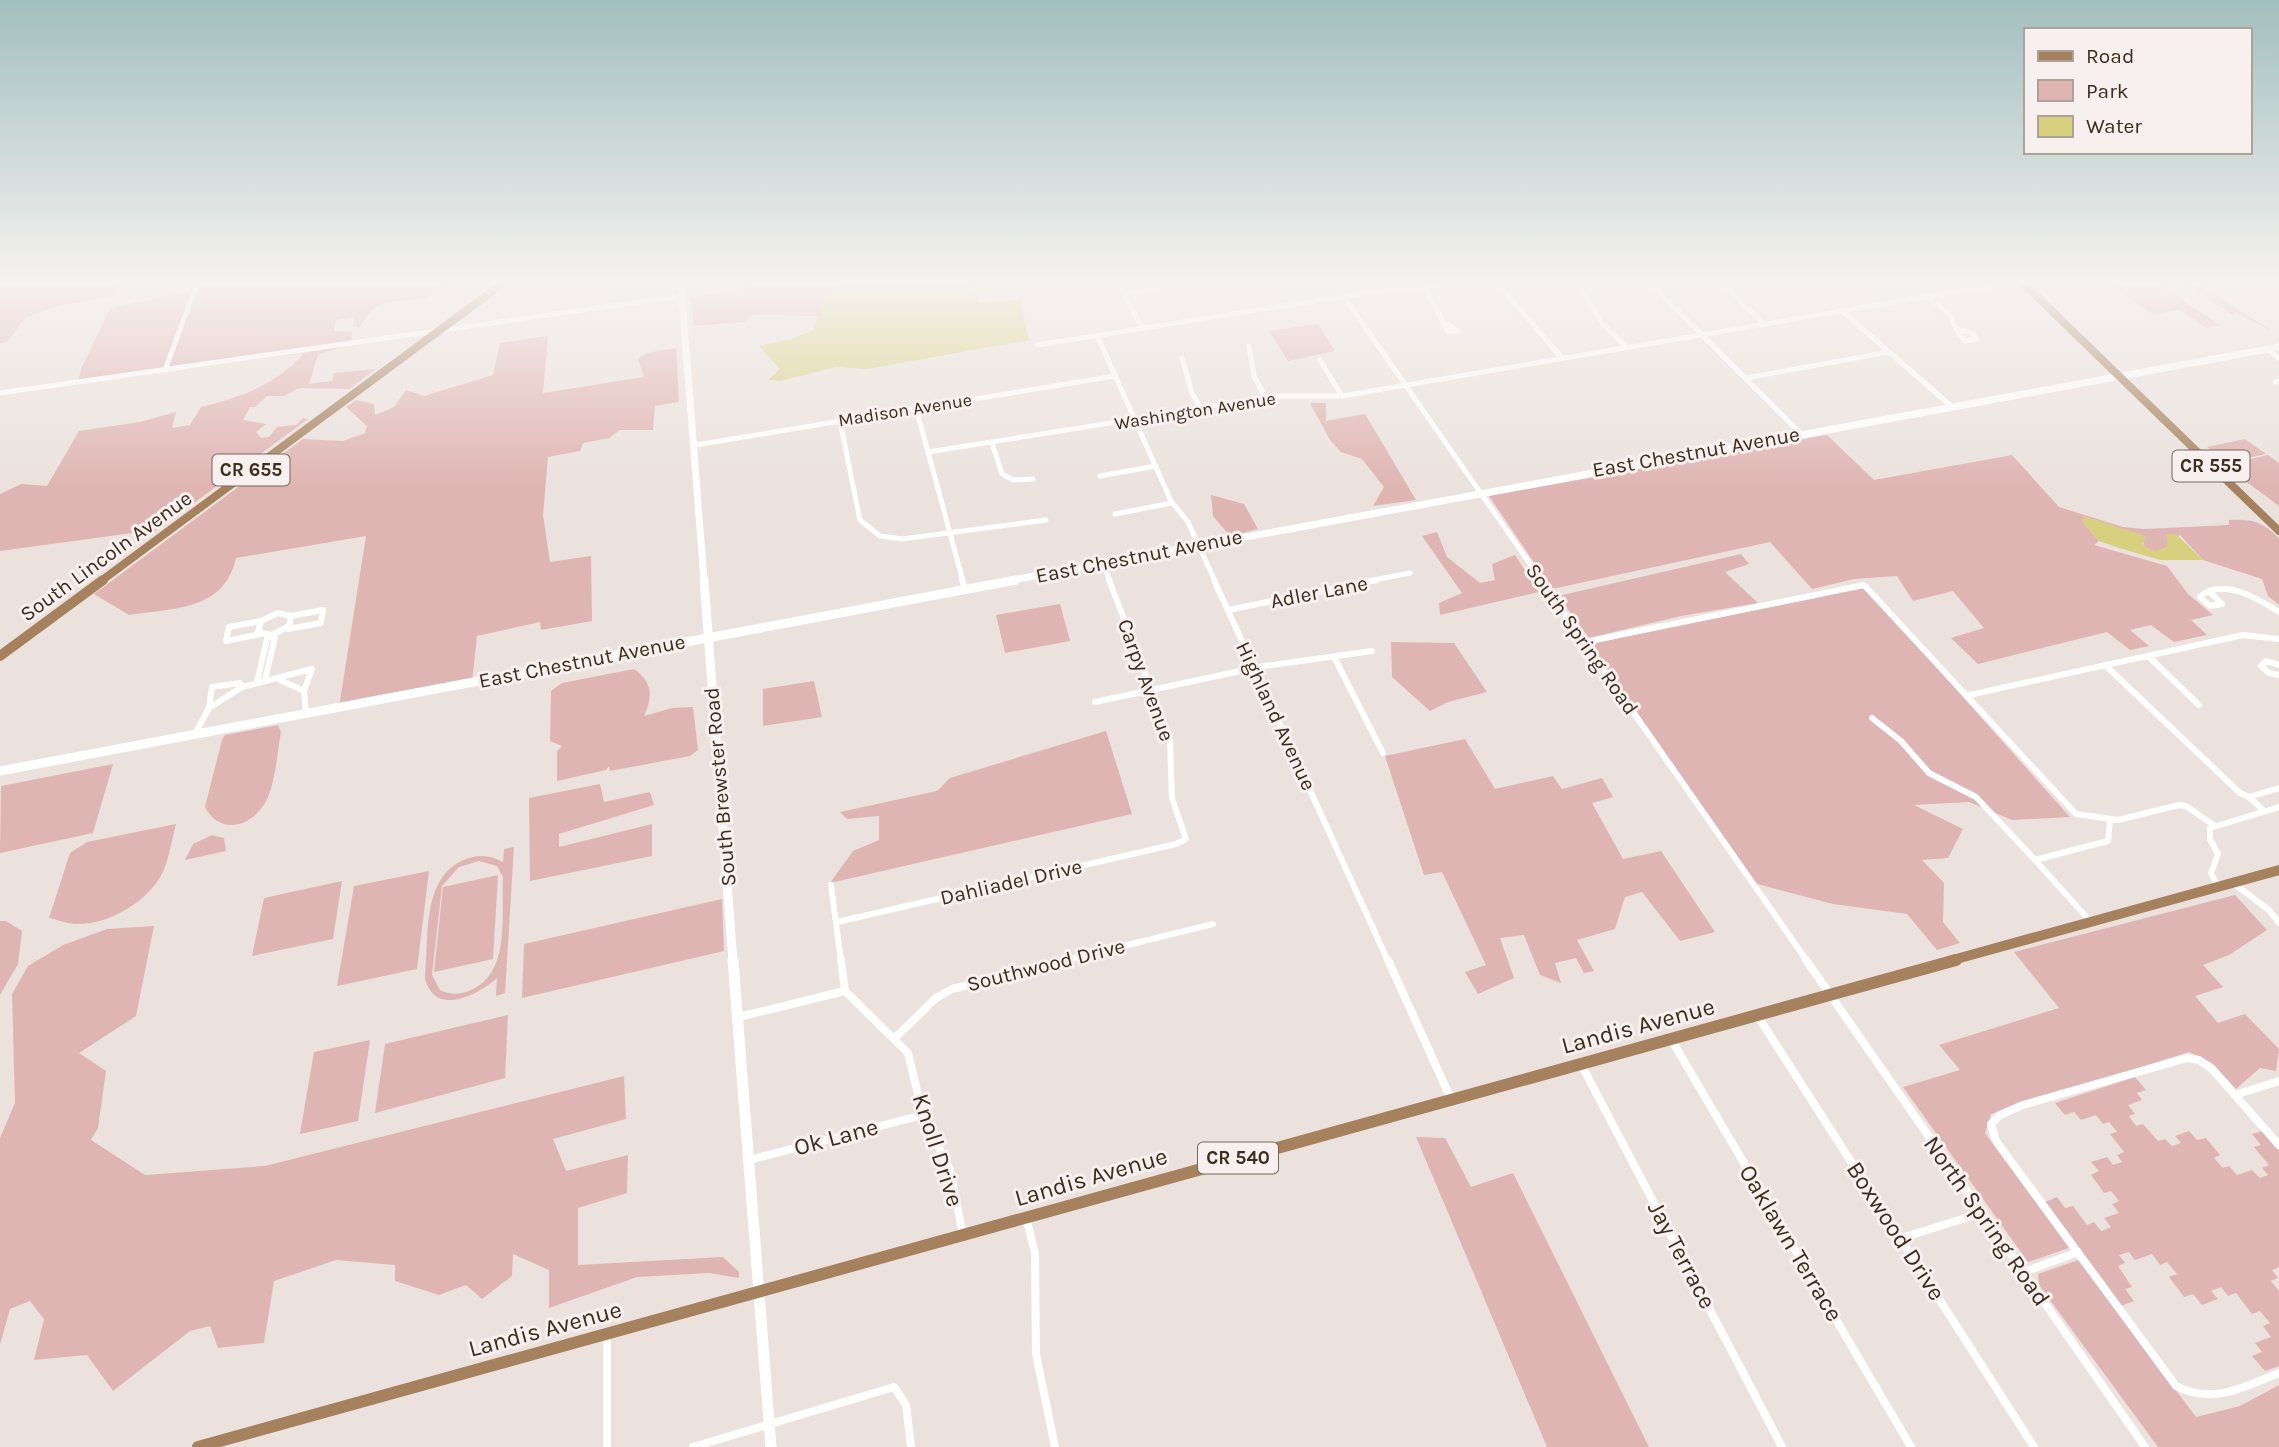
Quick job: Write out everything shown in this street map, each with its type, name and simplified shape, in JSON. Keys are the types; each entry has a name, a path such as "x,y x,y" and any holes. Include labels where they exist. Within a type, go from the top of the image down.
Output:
{"main road":[{"name":"South Lincoln Avenue","path":"0,656 410,352"},
{"name":"CR 555","path":"2094,352 2279,531"},
{"name":"Landis Avenue","path":"198,1447 2279,870"}],"street":[{"path":"165,370 172,352"},
{"path":"0,393 292,352"},
{"name":"South Brewster Road","path":"687,352 771,1447"},
{"name":"Highland Avenue","path":"1104,352 1172,503 1186,517 1451,1100"},
{"path":"1251,352 1255,379 1266,398"},
{"name":"South Spring Road","path":"1383,352 1829,995"},
{"path":"1556,352 1562,358"},
{"name":"Washington Avenue","path":"928,452 1266,398 1342,396 1600,352"},
{"path":"1720,352 1800,433"},
{"path":"1746,378 1889,352 1951,406"},
{"name":"East Chestnut Avenue","path":"0,771 1480,492 2252,352"},
{"path":"1182,358 1192,393 1201,409"},
{"path":"1320,360 1342,396"},
{"name":"Madison Avenue","path":"695,445 1115,376"},
{"path":"916,408 965,589"},
{"path":"840,421 860,520 865,527 880,536 902,539 1046,520"},
{"path":"992,443 999,469 1005,479 1015,482 1033,479"},
{"path":"1100,476 1156,466"},
{"path":"1115,514 1172,503"},
{"name":"Carpy Avenue","path":"1103,563 1170,738 1171,793 1185,840"},
{"name":"Adler Lane","path":"1228,610 1410,573"},
{"path":"1585,642 1858,584 1871,590 2071,810 2085,817 2134,818 2179,805 2186,806 2215,826"},
{"path":"2209,591 2215,587 2223,589 2258,600 2279,612"},
{"path":"257,682 267,639 271,636 286,629 321,623 323,610 291,616 278,613 261,621 229,627 226,641 261,634 271,636 275,637 265,680"},
{"path":"286,629 292,622 291,616"},
{"path":"261,621 257,628 261,634"},
{"path":"1969,695 2243,635 2279,639"},
{"path":"1095,702 1255,668 1372,651"},
{"path":"1334,656 1383,753"},
{"path":"2148,656 2199,705"},
{"path":"2279,664 2266,661 2261,666 2269,673 2279,675"},
{"path":"2105,665 2240,793 2249,797 2264,811"},
{"path":"280,680 283,675 312,669 304,691 308,705 306,713"},
{"path":"209,708 242,687 265,680 280,680 304,691"},
{"path":"195,734 209,708 212,687 240,683 242,687"},
{"path":"1872,718 1900,741 1929,773 1976,797 2091,922"},
{"path":"2249,797 2279,788"},
{"path":"2218,887 2211,873 2218,854 2209,835 2210,828 2279,807"},
{"path":"2035,860 2108,841 2110,819"},
{"name":"Dahliadel Drive","path":"837,922 1185,840"},
{"path":"2233,883 2243,893 2259,900 2279,923"},
{"path":"739,1017 845,991 831,885"},
{"name":"Southwood Drive","path":"895,1038 936,998 952,989 1213,924"},
{"name":"Knoll Drive","path":"845,991 854,1003 905,1048 912,1063 923,1115 950,1170 963,1235"},
{"name":"North Spring Road","path":"1829,995 2145,1447"},
{"name":"Boxwood Drive","path":"1757,1015 2034,1447"},
{"name":"Oaklawn Terrace","path":"1671,1039 1911,1447"},
{"path":"2279,1145 2207,1065 2187,1058 2023,1105 1995,1119 1991,1130 1996,1141 2168,1378 2185,1392 2198,1398 2213,1397 2279,1373"},
{"name":"Jay Terrace","path":"1581,1064 1782,1447"},
{"path":"2235,1095 2279,1081"},
{"name":"Ok Lane","path":"749,1160 923,1115"},
{"path":"1901,1238 1982,1213"},
{"path":"1026,1217 1035,1254 1036,1354 1055,1447"},
{"path":"2024,1272 2078,1252"},
{"path":"607,1334 607,1447"},
{"path":"694,1447 888,1388 899,1390 904,1399 911,1447"}],"green space":[{"path":"89,352 328,352 318,355 309,384 332,381 334,373 376,369 349,389 299,388 284,396 267,396 255,407 250,407 243,420 266,424 256,432 261,438 269,437 277,427 296,425 303,418 308,419 153,533 147,531 0,551 0,494 21,484 47,486 79,431 140,422 176,412 172,428 190,425 201,407 230,399 270,382 304,353 78,382"},
{"path":"498,352 547,352 543,393 644,377 638,359 647,353 676,352 679,402 655,406 653,430 620,430 609,438 583,443 580,451 548,457 543,515 550,562 591,556 592,621 541,630 540,622 477,636 472,682 339,707 366,536 236,558 230,575 221,588 195,604 179,608 129,615 94,594 303,439 343,441 365,433 367,426 346,407 356,400 374,404 375,415 394,407 406,390 424,396 493,375"},
{"path":"1282,352 1333,352 1288,361"},
{"path":"1310,403 1326,403 1326,421 1365,414 1416,500 1373,506 1384,487 1362,459 1341,452 1330,440"},
{"path":"1827,435 1874,480 2012,455 2059,507 2123,527 2144,529 2229,525 2229,520 2257,523 2279,538 2279,605 2268,596 2262,579 2203,560 2180,535 2159,551 2154,551 2144,546 2142,535 2082,521 2099,541 2094,545 2167,566 2188,594 2213,615 2191,620 2207,635 2174,642 2151,625 2130,630 2149,646 2130,650 2107,632 1978,664 1951,638 1984,628 1953,591 1913,601 1897,576 1854,579 1812,589 1770,542 1552,589 1489,496"},
{"path":"2245,439 2266,454 2228,462 2207,447"},
{"path":"2268,455 2279,463 2279,506 2224,465"},
{"path":"1211,495 1244,504 1258,529 1230,536 1213,516"},
{"path":"1437,532 1447,557 1480,583 1495,580 1492,564 1515,555 1539,592 1440,615 1439,603 1462,593 1422,536"},
{"path":"1741,554 1749,564 1725,572 1758,603 1681,616 1589,638 1558,596"},
{"path":"1861,587 1871,594 2070,817 2012,820 1969,802 1914,805 1963,829 1948,858 1922,860 1944,883 1943,922 1960,943 1937,950 1907,914 1833,904 1754,883 1590,644"},
{"path":"1060,604 1070,641 1005,653 996,615"},
{"path":"1391,642 1454,643 1487,692 1448,702 1430,711 1392,677"},
{"path":"634,669 645,679 650,690 644,716 672,708 693,707 698,750 690,756 610,771 609,766 606,770 557,781 557,751 562,746 550,741 551,691 562,683"},
{"path":"814,681 822,717 763,726 763,689"},
{"path":"278,725 281,732 275,774 263,807 247,821 238,824 229,825 212,817 205,807 225,735"},
{"path":"1106,731 1132,814 830,883 853,851 879,840 879,816 847,819 840,812 937,791 950,778"},
{"path":"1465,739 1495,789 1553,776 1562,789 1602,778 1613,797 1592,803 1623,859 1661,851 1715,932 1680,941 1642,892 1625,897 1615,929 1577,940 1594,971 1584,973 1576,958 1555,963 1561,983 1540,975 1524,935 1500,938 1514,978 1478,994 1465,972 1486,965 1442,872 1424,875 1385,756"},
{"path":"113,764 93,833 0,853 1,786"},
{"path":"600,784 604,802 650,792 654,805 559,834 559,847 652,824 652,856 530,881 529,798"},
{"path":"176,824 163,872 157,883 138,901 114,916 89,923 73,924 49,918 70,853 87,842"},
{"path":"212,835 224,838 226,851 185,860 193,844"},
{"path":"514,847 505,993 496,996 497,978 468,996 446,1000 437,997 430,990 425,978 428,927 434,894 451,867 476,856 503,862 504,849","holes":["479,861 497,866 503,877 503,925 493,970 484,982 467,992 455,994 440,990 432,975 442,886 459,867"]},
{"path":"429,871 417,969 337,986 354,886"},
{"path":"498,875 493,959 434,972 443,887"},
{"path":"342,881 333,939 252,956 264,898"},
{"path":"2235,895 2267,930 2229,955 2203,965 2223,987 2195,996 2218,1023 2245,1014 2279,1049 2276,1071 2260,1068 2236,1089 2212,1063 2189,1052 1991,1114 1985,1133 2069,1248 2028,1262 1903,1087 1960,1070 1939,1045 2059,1008 2014,952"},
{"path":"722,899 724,951 522,998 524,944"},
{"path":"0,921 6,921 22,931 18,964 0,995"},
{"path":"154,926 136,1016 79,1053 106,1071 98,1128 91,1140 145,1175 265,1166 624,1076 626,1119 553,1139 566,1171 628,1155 627,1193 578,1208 578,1265 723,1257 739,1272 739,1278 709,1273 637,1277 549,1308 549,1270 513,1254 512,1276 482,1299 466,1285 439,1295 395,1281 395,1265 336,1260 274,1281 264,1343 218,1348 210,1326 190,1331 113,1391 87,1355 34,1360 44,1319 30,1301 10,1309 0,1345 0,1138 15,1103 12,994 28,966 63,945 107,929"},
{"path":"508,1015 505,1078 375,1113 385,1044"},
{"path":"370,1040 358,1121 300,1134 314,1052"},
{"path":"2135,1077 2146,1090 2137,1093 2142,1100 2128,1105 2135,1114 2129,1116 2136,1126 2143,1124 2158,1141 2165,1139 2172,1146 2181,1143 2175,1136 2189,1131 2197,1140 2206,1138 2220,1155 2214,1158 2223,1168 2229,1166 2237,1175 2252,1170 2260,1178 2268,1175 2262,1168 2269,1165 2254,1147 2261,1145 2252,1134 2262,1131 2279,1150 2279,1267 2272,1270 2278,1278 2271,1281 2279,1291 2279,1366 2265,1371 2252,1356 2262,1352 2255,1343 2271,1337 2263,1326 2270,1323 2260,1311 2252,1314 2236,1293 2228,1296 2221,1287 2211,1291 2218,1299 2202,1305 2193,1294 2184,1297 2169,1277 2177,1274 2167,1262 2160,1265 2152,1254 2135,1260 2129,1252 2119,1255 2125,1263 2118,1266 2132,1287 2125,1289 2134,1301 2121,1306 2045,1202 2057,1197 2065,1208 2073,1206 2087,1225 2094,1222 2101,1231 2111,1227 2104,1218 2119,1213 2112,1204 2119,1201 2111,1191 2104,1193 2091,1175 2099,1171 2091,1162 2107,1157 2113,1165 2122,1162 2117,1155 2124,1152 2110,1134 2117,1132 2109,1122 2103,1124 2096,1115 2081,1120 2074,1112 2065,1115 2055,1103"},
{"path":"1416,1137 1445,1138 1471,1187 1513,1173 1649,1447 1547,1447"},
{"path":"2078,1260 2196,1417 2240,1406 2279,1385 2279,1447 2158,1447 2039,1285 2038,1274"}],"water":[{"path":"764,352 965,352 867,369 837,367 780,381 768,380 780,369"},
{"path":"2084,516 2142,535 2146,537 2142,543 2148,549 2156,551 2168,546 2166,534 2176,534 2203,560 2160,560 2099,541 2082,521"}]}
